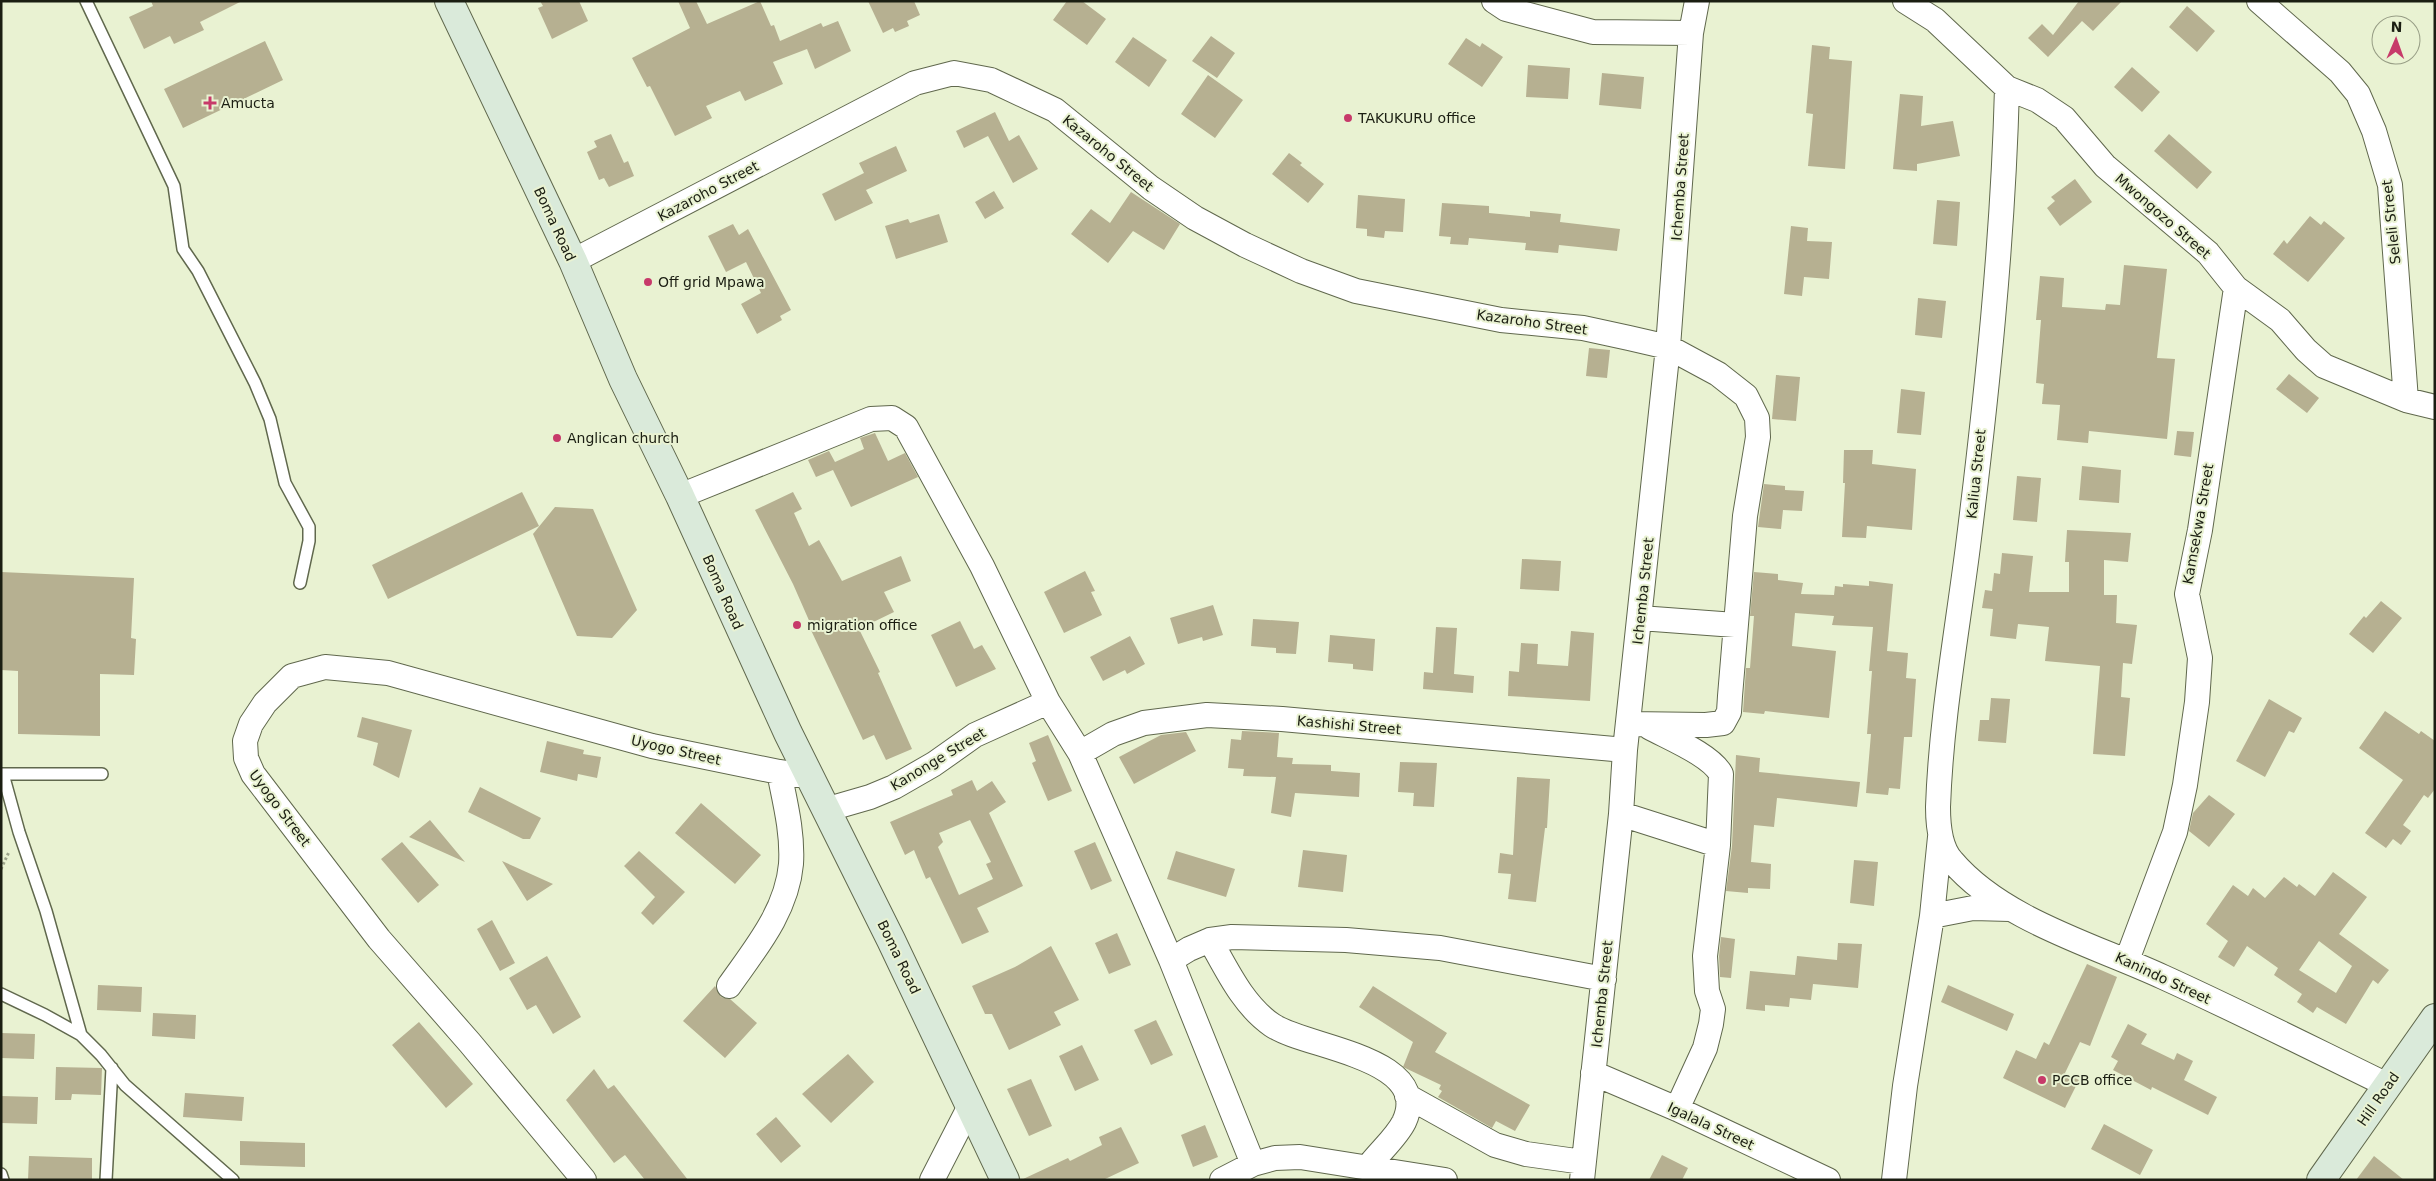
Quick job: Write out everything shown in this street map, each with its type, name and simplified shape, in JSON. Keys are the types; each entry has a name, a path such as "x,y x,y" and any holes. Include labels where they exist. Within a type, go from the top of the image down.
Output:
{"main road":[{"name":"Boma Road","path":"454,3 573,261 624,379 680,496 808,776 891,940 1005,1180"},
{"name":"Hill Road","path":"2321,1180 2435,1018"}],"street":[{"path":"1494,1 1506,9 1593,32 1692,33"},
{"name":"Ichemba Street","path":"1582,1171 1621,814 1625,750 1637,724 1640,618 1668,348 1692,33 1697,1"},
{"name":"Mwongozo Street","path":"1905,1 1935,20 2008,88 2038,100 2064,118 2105,166 2208,253 2236,288 2280,320 2306,350 2324,366 2406,400 2435,407"},
{"name":"Seleli Street","path":"2259,1 2340,72 2358,94 2374,131 2390,185 2406,400"},
{"name":"Kazaroho Street","path":"573,261 915,82 954,74 991,80 1055,110 1151,188 1195,218 1245,245 1300,271 1356,291 1501,320 1583,328 1668,348 1718,374 1746,396 1757,418 1758,437 1746,516 1729,712 1723,723 1706,726 1637,724"},
{"name":"Kaliua Street","path":"1944,847 1938,811 1942,744 1972,510 1997,279 2004,194 2008,88"},
{"name":"Kamsekwa Street","path":"2127,960 2175,832 2185,785 2197,702 2200,658 2186,594 2200,530 2236,288"},
{"path":"680,496 871,419 892,418 906,427 952,508 1048,702 1080,753 1171,960 1253,1164"},
{"path":"1640,618 1735,626"},
{"name":"Uyogo Street","path":"584,1180 470,1043 379,939 253,774 246,758 245,741 250,724 265,703 292,676 325,668 388,673 606,734 697,756 808,776"},
{"name":"Kanonge Street","path":"825,810 870,797 900,784 934,764 975,735 1048,702"},
{"name":"Kashishi Street","path":"1080,753 1113,734 1144,723 1174,717 1207,715 1282,719 1625,750"},
{"path":"1637,724 1717,767 1721,774 1718,845 1705,956 1707,991 1713,1009 1705,1048 1677,1109"},
{"path":"729,986 758,945 780,907 788,884 791,863 789,826 779,772"},
{"path":"1621,814 1718,845"},
{"path":"1894,1180 1910,1048 1944,847"},
{"name":"Kanindo Street","path":"1944,847 1982,890 2011,910 2127,960 2387,1086"},
{"path":"1932,916 1973,908 2011,910"},
{"path":"1171,960 1189,948 1210,940 1239,937 1346,940 1432,947 1495,957 1604,979"},
{"path":"1210,940 1239,991 1255,1011 1274,1026 1296,1037 1374,1062 1391,1073 1403,1086 1407,1096 1404,1122 1368,1167"},
{"name":"Igalala Street","path":"1593,1073 1677,1109 1828,1180"},
{"path":"1407,1096 1495,1145 1582,1171"},
{"path":"932,1180 970,1106"},
{"path":"1397,1132 1432,1124 1452,1122"},
{"path":"1222,1180 1253,1164 1275,1158 1300,1157 1445,1180"}],"lane":[{"path":"86,1 174,186 183,249 198,271 255,383 270,419 285,483 309,527 309,541 300,583"},
{"path":"81,1035 46,911 19,832 2,774 102,774"},
{"path":"1,994 81,1035 125,1085 228,1177"},
{"path":"106,1180 112,1068"},
{"path":"1,1174 3,1180"}],"building":[{"path":"151,1 242,1 200,22 204,30 174,44 170,36 144,49 129,17 153,6"},
{"path":"540,1 579,1 588,21 552,39 538,8 543,6"},
{"path":"678,1 696,1 707,24 760,1 771,26 774,25 780,41 821,23 823,27 838,21 851,51 815,69 807,49 773,62 783,84 745,101 740,91 706,106 712,118 675,136 650,86 647,87 632,58 690,28"},
{"path":"868,1 914,1 920,15 907,21 909,26 895,32 893,28 883,33"},
{"path":"1067,1 1082,1 1106,19 1087,45 1053,20"},
{"path":"2079,1 2122,1 2093,31 2082,21 2048,57 2028,38 2042,24 2053,35"},
{"path":"2187,6 2215,31 2197,52 2169,27"},
{"path":"1211,36 1235,53 1217,78 1192,61"},
{"path":"1133,37 1167,60 1149,87 1115,62"},
{"path":"1466,38 1480,47 1482,43 1503,57 1482,87 1448,64"},
{"path":"265,41 283,80 183,128 164,89"},
{"path":"1812,45 1830,47 1829,59 1852,61 1845,169 1808,166 1813,114 1806,113"},
{"path":"1528,65 1570,68 1568,99 1526,97"},
{"path":"2132,67 2160,92 2142,112 2114,87"},
{"path":"1602,73 1644,77 1641,109 1599,105"},
{"path":"1208,75 1243,100 1215,138 1181,114"},
{"path":"1900,94 1923,96 1921,126 1953,121 1960,156 1917,164 1917,171 1893,169"},
{"path":"995,112 1009,141 1019,135 1038,169 1013,183 988,136 964,148 956,131"},
{"path":"611,134 624,163 628,161 634,176 609,187 604,178 599,180 587,152 597,147 594,141"},
{"path":"2169,134 2212,172 2197,189 2154,151"},
{"path":"896,146 907,171 866,190 873,203 835,221 822,194 864,173 859,163"},
{"path":"1289,153 1302,163 1300,165 1324,184 1308,203 1272,174"},
{"path":"2075,179 2092,202 2060,226 2047,208 2055,201 2051,197"},
{"path":"994,191 1004,208 985,219 975,202"},
{"path":"1131,192 1180,224 1164,250 1133,231 1108,263 1071,234 1091,209 1110,223"},
{"path":"1358,195 1405,199 1403,232 1385,231 1384,238 1367,236 1367,229 1356,228"},
{"path":"1937,200 1960,202 1957,246 1933,244"},
{"path":"1442,203 1489,206 1489,213 1530,217 1530,211 1561,214 1560,222 1620,229 1617,251 1559,245 1558,253 1525,250 1526,243 1469,238 1468,245 1450,244 1451,237 1439,236"},
{"path":"939,214 948,242 896,259 885,226 908,219 910,223"},
{"path":"2310,216 2321,225 2324,221 2345,238 2308,282 2273,254 2284,240 2287,244"},
{"path":"733,224 739,235 748,229 791,310 780,316 782,320 757,334 741,304 761,293 746,262 726,272 708,236"},
{"path":"1791,226 1808,228 1807,241 1832,242 1829,279 1804,277 1802,296 1784,294"},
{"path":"2124,265 2167,269 2157,358 2175,359 2167,439 2089,431 2088,443 2057,440 2060,405 2042,404 2044,384 2036,383 2041,320 2036,320 2040,276 2064,278 2062,307 2105,310 2106,304 2120,305"},
{"path":"1918,298 1946,301 1942,338 1915,335"},
{"path":"1589,348 1610,350 1607,378 1586,376"},
{"path":"2289,374 2319,398 2307,413 2276,389"},
{"path":"1776,375 1800,377 1796,421 1772,419"},
{"path":"1901,389 1925,392 1921,435 1897,433"},
{"path":"2177,431 2194,432 2191,457 2174,455"},
{"path":"875,433 888,461 905,453 918,477 851,507 833,470 816,477 808,460 829,451 835,462 864,449 860,438"},
{"path":"1844,450 1873,450 1872,464 1916,469 1912,530 1867,526 1866,538 1842,537 1845,483 1843,483"},
{"path":"2082,466 2121,470 2119,503 2079,500"},
{"path":"2017,476 2041,478 2037,522 2013,520"},
{"path":"1764,484 1785,486 1785,490 1804,491 1802,511 1783,510 1781,529 1758,527"},
{"path":"522,492 539,526 388,599 372,565"},
{"path":"793,492 802,509 794,513 809,546 819,540 842,581 901,556 911,581 884,592 894,612 859,629 880,672 878,673 912,749 886,760 874,735 863,740 809,626 811,625 793,584 755,510"},
{"path":"555,507 593,509 637,610 612,638 577,636 533,534"},
{"path":"2067,530 2131,533 2128,562 2104,560 2104,595 2117,595 2116,623 2137,625 2132,664 2123,663 2121,697 2130,698 2125,756 2093,754 2100,666 2045,661 2049,627 2018,624 2016,639 1990,636 1993,609 1982,608 1985,590 1992,591 1994,573 2000,574 2002,553 2033,556 2029,592 2069,592 2069,562 2065,562"},
{"path":"1522,559 1561,561 1559,591 1520,589"},
{"path":"1085,571 1095,591 1091,592 1102,615 1064,633 1044,592"},
{"path":"1,572 134,578 131,638 136,639 134,675 100,674 100,736 18,734 18,671 1,670"},
{"path":"1754,572 1778,574 1778,580 1803,583 1801,594 1834,595 1835,586 1843,587 1843,584 1869,586 1869,581 1893,584 1887,651 1908,653 1906,678 1916,679 1912,737 1904,737 1900,789 1889,788 1888,795 1866,793 1871,734 1867,734 1872,671 1869,671 1873,627 1832,625 1834,616 1795,613 1792,646 1836,651 1829,718 1765,711 1764,714 1743,712 1746,668 1750,668 1754,616 1750,616"},
{"path":"2381,601 2402,618 2373,653 2349,634 2364,616 2366,618"},
{"path":"1213,605 1223,635 1203,641 1202,637 1178,644 1170,618"},
{"path":"1253,619 1299,622 1296,654 1276,653 1276,648 1251,646"},
{"path":"960,621 974,649 982,645 996,669 956,687 931,635"},
{"path":"1436,627 1457,628 1454,674 1474,676 1473,693 1423,689 1424,672 1433,673"},
{"path":"1571,631 1594,633 1590,701 1508,696 1509,671 1519,672 1521,643 1538,644 1537,664 1568,666"},
{"path":"1330,635 1375,639 1373,671 1353,669 1353,664 1328,662"},
{"path":"1130,636 1145,664 1127,674 1125,670 1103,681 1090,657"},
{"path":"1991,698 2010,699 2006,743 1978,741 1980,720 1989,720"},
{"path":"2269,699 2302,718 2294,733 2289,731 2265,777 2236,761"},
{"path":"2385,711 2419,734 2421,731 2435,741 2435,789 2428,798 2424,795 2403,825 2411,831 2401,845 2393,839 2386,848 2365,833 2403,780 2359,748"},
{"path":"362,717 412,730 399,778 373,765 378,743 357,737"},
{"path":"1242,731 1279,733 1277,757 1293,758 1292,764 1331,765 1331,771 1360,773 1359,797 1295,793 1291,817 1271,813 1276,777 1243,776 1244,769 1228,768 1231,739 1241,740"},
{"path":"1186,732 1196,751 1134,784 1119,757 1161,735"},
{"path":"1048,735 1072,791 1048,801 1032,763 1036,761 1029,743"},
{"path":"547,741 584,750 583,754 601,757 597,778 578,774 577,781 540,772"},
{"path":"1736,755 1760,758 1759,772 1860,782 1857,807 1777,798 1774,827 1754,825 1751,862 1771,864 1770,889 1748,888 1748,893 1726,891 1732,846"},
{"path":"1400,762 1437,763 1434,807 1413,806 1414,793 1398,792"},
{"path":"1517,777 1550,779 1547,828 1545,828 1536,902 1508,899 1511,874 1498,873 1500,853 1513,855"},
{"path":"972,780 977,791 992,781 1006,802 989,813 1023,886 977,908 989,932 962,944 930,877 926,879 914,850 905,855 890,822 953,795 951,790","holes":["970,820 991,862 986,864 993,879 959,895 938,847 943,842 939,833"]},
{"path":"480,787 541,818 530,839 523,839 468,812"},
{"path":"2209,795 2235,814 2209,847 2189,831 2193,813"},
{"path":"701,803 761,855 735,884 675,833"},
{"path":"430,820 465,862 409,837"},
{"path":"402,842 439,885 418,903 381,859"},
{"path":"1095,842 1112,881 1091,890 1074,851"},
{"path":"1303,850 1347,855 1343,892 1298,887"},
{"path":"639,851 685,892 653,925 641,913 655,897 624,866"},
{"path":"1176,851 1235,869 1226,897 1167,879"},
{"path":"1854,860 1878,862 1874,906 1850,903"},
{"path":"502,861 553,884 527,901"},
{"path":"2333,872 2367,897 2339,934 2389,970 2378,984 2373,980 2346,1024 2317,1007 2313,1013 2297,1002 2302,994 2274,975 2278,968 2247,946 2234,967 2218,957 2228,941 2206,924 2233,885 2248,896 2253,888 2265,898 2284,877 2297,887 2299,884 2315,896","holes":["2319,941 2352,966 2336,993 2299,970"]},
{"path":"492,920 515,963 500,971 477,929"},
{"path":"1117,933 1131,965 1109,974 1095,943"},
{"path":"1721,937 1735,939 1731,978 1720,977 1719,956"},
{"path":"1838,943 1862,944 1858,988 1813,984 1811,1000 1790,998 1789,1007 1765,1005 1765,1011 1746,1009 1750,971 1795,975 1797,956 1837,960"},
{"path":"1051,946 1079,1000 1054,1012 1061,1025 1009,1050 992,1014 985,1014 972,986 1015,967"},
{"path":"547,956 581,1017 553,1034 536,1005 527,1010 509,978"},
{"path":"2087,964 2117,977 2090,1046 2080,1042 2065,1073 2079,1080 2065,1108 2003,1078 2016,1050 2036,1059 2044,1042 2049,1045"},
{"path":"98,985 142,987 141,1012 97,1010"},
{"path":"1948,985 2014,1014 2007,1031 1941,1002"},
{"path":"715,986 721,997 730,999 757,1023 725,1058 683,1021"},
{"path":"1373,986 1447,1033 1435,1052 1530,1105 1515,1131 1496,1121 1492,1128 1438,1097 1442,1091 1439,1089 1441,1085 1403,1067 1413,1042 1359,1007"},
{"path":"153,1013 196,1015 195,1039 152,1036"},
{"path":"1156,1020 1173,1055 1151,1065 1134,1030"},
{"path":"419,1022 473,1084 446,1108 392,1045"},
{"path":"2128,1024 2147,1034 2141,1044 2174,1060 2177,1053 2193,1061 2184,1080 2217,1097 2208,1115 2152,1087 2151,1090 2113,1070 2118,1061 2111,1057"},
{"path":"1,1033 35,1034 34,1059 1,1058"},
{"path":"1082,1045 1099,1080 1075,1091 1059,1056"},
{"path":"848,1054 874,1082 831,1123 802,1094"},
{"path":"56,1067 102,1068 101,1095 72,1094 71,1100 55,1100"},
{"path":"594,1069 608,1089 614,1085 688,1180 645,1180 625,1155 614,1163 566,1100"},
{"path":"1031,1079 1052,1126 1029,1136 1007,1089"},
{"path":"185,1093 244,1097 242,1121 183,1117"},
{"path":"1,1096 38,1097 37,1124 1,1123"},
{"path":"776,1117 801,1146 781,1163 756,1134"},
{"path":"2104,1124 2153,1150 2140,1175 2091,1149"},
{"path":"1205,1125 1218,1157 1193,1167 1181,1135"},
{"path":"1121,1127 1139,1163 1103,1180 1021,1180 1068,1158 1070,1161 1102,1145 1099,1137"},
{"path":"240,1141 305,1143 305,1167 240,1165"},
{"path":"1662,1155 1688,1168 1682,1180 1649,1180"},
{"path":"29,1156 92,1158 92,1180 28,1180"},
{"path":"2374,1156 2404,1180 2356,1180"}],"place":[{"name":"Amucta","path":"210,103"},
{"name":"TAKUKURU office","path":"1348,118"},
{"name":"Off grid Mpawa","path":"648,282"},
{"name":"Anglican church","path":"557,438"},
{"name":"migration office","path":"797,625"},
{"name":"PCCB office","path":"2042,1080"}]}
